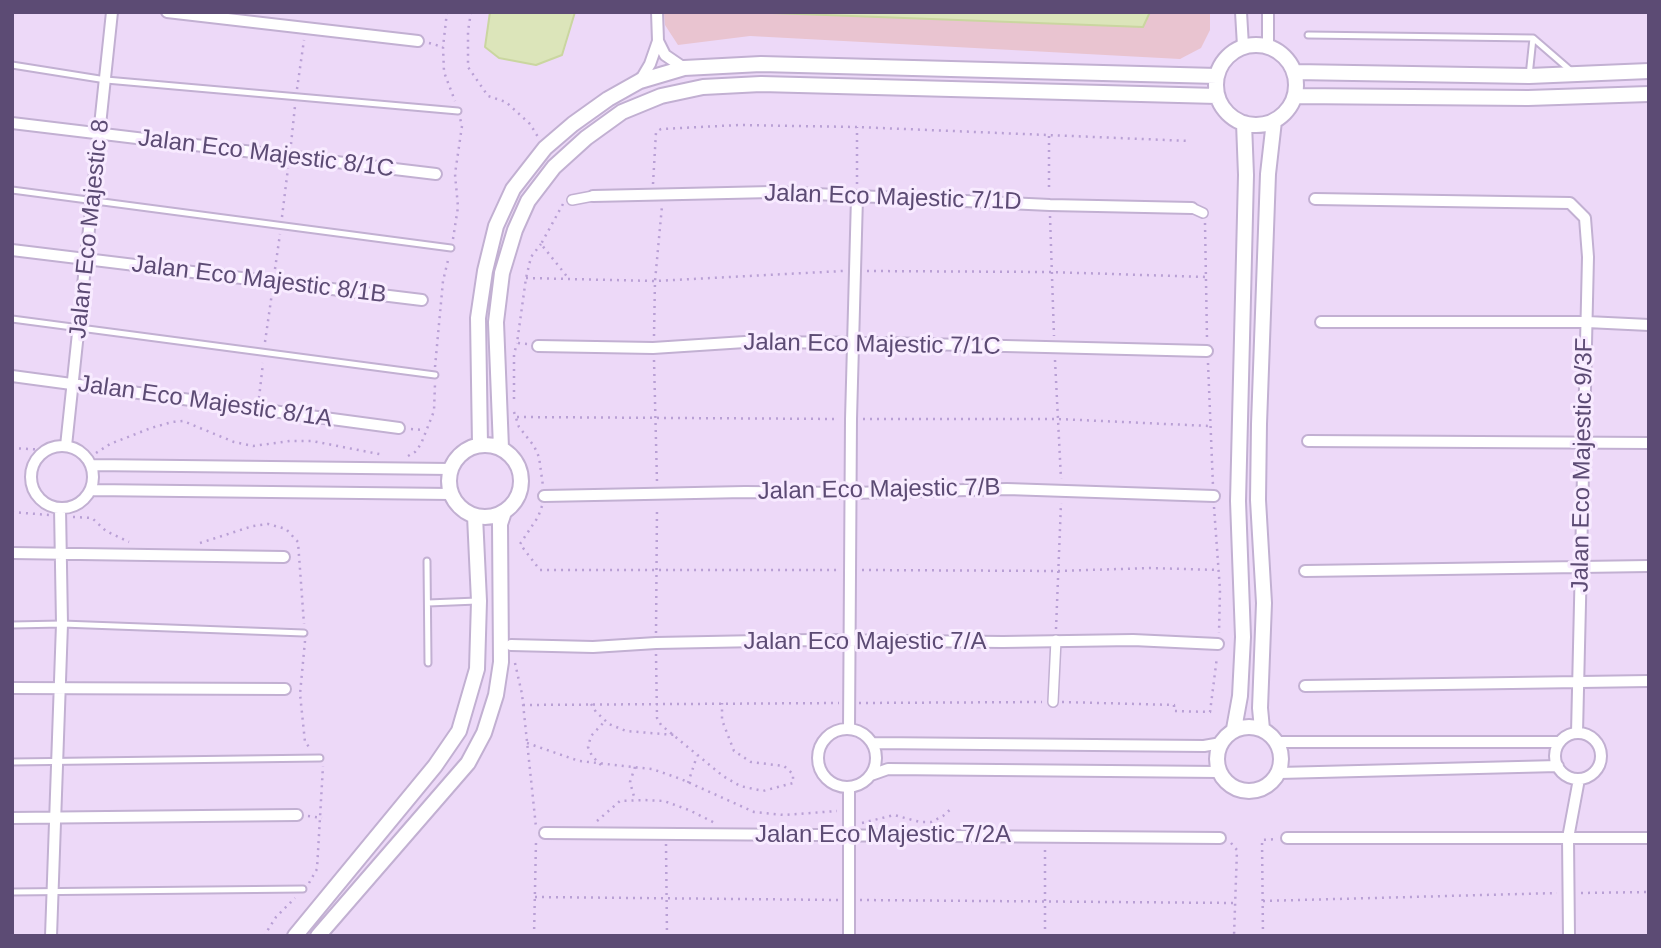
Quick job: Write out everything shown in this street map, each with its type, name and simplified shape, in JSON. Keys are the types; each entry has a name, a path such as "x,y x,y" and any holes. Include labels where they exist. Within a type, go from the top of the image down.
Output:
{"street":[{"name":"Jalan Eco Majestic 8","path":"66,446 113,12"},
{"path":"167,12 418,41"},
{"path":"640,81 650,64 657,41 657,12"},
{"path":"1241,12 1242,46"},
{"path":"1268,12 1268,46"},
{"path":"657,41 665,55 684,68"},
{"path":"1242,46 1268,46 1280,52 1295,72 1297,84 1291,106 1274,121 1254,125 1244,123 1232,117 1217,96 1217,76 1222,63 1242,46"},
{"path":"480,445 478,318 485,271 496,226 513,189 545,148 582,118 640,81 684,68 761,64 1217,76"},
{"path":"1295,72 1529,76 1649,71"},
{"path":"501,449 496,322 502,273 516,230 528,201 554,167 586,138 622,112 672,94 703,87 761,84 1217,96"},
{"path":"1295,96 1528,98 1649,94"},
{"path":"1262,729 1260,708 1264,603 1258,500 1258,424 1268,174 1274,121"},
{"name":"Jalan Eco Majestic 8/1C","path":"12,123 436,174"},
{"path":"1234,729 1253,726 1262,729 1278,742 1281,752 1279,773 1272,781 1254,791 1233,787 1219,772 1216,755 1221,743 1234,729 1240,696 1243,637 1238,501 1246,175 1244,123"},
{"name":"Jalan Eco Majestic 7/1D","path":"593,196 772,192 1050,205 1192,208"},
{"path":"572,200 593,196"},
{"path":"849,728 851,419 857,197"},
{"name":"Jalan Eco Majestic 9/3F","path":"1315,199 1570,203 1585,218 1588,257 1587,322 1577,733"},
{"path":"1192,208 1203,213"},
{"name":"Jalan Eco Majestic 8/1B","path":"12,250 422,300"},
{"path":"1321,322 1587,322 1649,325"},
{"name":"Jalan Eco Majestic 7/1C","path":"538,346 653,348 745,342 1207,351"},
{"name":"Jalan Eco Majestic 8/1A","path":"12,376 399,428"},
{"path":"1308,441 1649,443"},
{"path":"480,445 501,449 517,464 522,485 513,505 494,516 475,516 457,504 449,486 451,469 462,453 480,445"},
{"path":"66,446 81,452 89,462 94,482 79,504 60,512 42,501 32,484 34,465 47,450 66,446"},
{"path":"89,462 451,469"},
{"name":"Jalan Eco Majestic 7/B","path":"544,496 745,492 851,494 1062,489 1214,496"},
{"path":"91,490 451,494"},
{"path":"51,936 62,624 60,512"},
{"path":"318,936 468,763 484,733 496,695 501,662 499,524 504,512"},
{"path":"295,936 435,766 459,731 477,669 479,601 475,516"},
{"path":"12,553 284,557"},
{"path":"1305,570 1649,566"},
{"name":"Jalan Eco Majestic 7/A","path":"512,645 593,647 656,643 850,640 1133,640 1219,644"},
{"path":"1053,702 1056,640"},
{"path":"1305,686 1649,681"},
{"path":"12,688 285,689"},
{"path":"871,775 877,756 873,743 863,733 849,728 831,733 823,740 817,758 823,776 839,786 849,787 858,786 871,775 888,769 1219,772"},
{"path":"1577,733 1595,740 1601,758 1592,775 1579,779 1567,776 1558,766 1556,754 1560,742 1577,733"},
{"path":"1278,742 1560,742"},
{"path":"873,743 1204,746 1221,743"},
{"path":"1279,773 1558,766"},
{"path":"1569,936 1568,838 1579,779"},
{"path":"849,787 849,936"},
{"path":"12,818 297,815"},
{"name":"Jalan Eco Majestic 7/2A","path":"545,833 728,834 849,831 1220,838"},
{"path":"1287,838 1649,838"}],"lane":[{"path":"1308,34 1533,38 1575,75"},
{"path":"1529,76 1533,38"},
{"path":"12,65 106,80 458,111"},
{"path":"12,190 451,248"},
{"path":"12,319 435,375"},
{"path":"427,561 428,663"},
{"path":"428,603 479,601"},
{"path":"12,625 62,624 304,633"},
{"path":"12,762 320,758"},
{"path":"12,892 303,889"}],"path":[{"path":"406,457 415,452 434,411 443,281 457,225 455,174 462,126 444,72 443,47 447,12"},
{"path":"471,12 468,66 488,96 506,102 530,124 545,148"},
{"path":"258,409 295,96 306,28"},
{"path":"722,703 722,720 734,751 751,762 784,766 793,774 793,783 763,791 740,786 698,756 661,725 657,718 657,494 653,348 658,196 656,132 661,128 739,125 857,127 1190,141"},
{"path":"857,127 857,197"},
{"path":"1049,136 1051,272 1062,489 1056,640"},
{"path":"572,200 565,202 531,257 514,354 516,417 1058,419 1210,426"},
{"path":"523,705 1053,702 1174,705 1174,711 1210,712 1219,644 1219,570 1210,426 1203,213"},
{"path":"541,244 569,279"},
{"path":"526,278 655,281 855,271 1051,272 1207,278"},
{"path":"517,343 538,346"},
{"path":"89,462 110,444 172,422 183,421 234,442 253,446 312,441 393,456"},
{"path":"399,428 425,430"},
{"path":"12,449 47,450"},
{"path":"12,512 60,512 92,518 106,531 134,543"},
{"path":"190,548 211,538 268,524 286,529 298,542 306,654 300,694 305,742 323,761 317,869 303,889 276,917 264,936"},
{"path":"535,565 540,569 656,570 1219,570"},
{"path":"591,704 605,721 626,731 675,736"},
{"path":"601,765 588,747 591,736 605,721"},
{"path":"534,936 536,815 527,743 579,761 652,769 754,812 784,815 849,810"},
{"path":"688,783 698,756"},
{"path":"635,767 630,782 635,800"},
{"path":"589,833 595,822 620,801 635,800 664,801 689,810 712,821 728,834"},
{"path":"849,831 882,817 894,816 931,822 953,807"},
{"path":"666,834 667,936"},
{"path":"1045,836 1045,936"},
{"path":"1220,838 1227,838 1237,850 1234,936"},
{"path":"1263,936 1262,840 1287,838"},
{"path":"1263,901 1649,892"},
{"path":"535,897 1235,903"}],"shaded area":[{"path":"12,12 1649,12 1649,936 12,936"},
{"path":"490,12 575,12 562,55 536,65 499,58 485,47"},
{"path":"664,12 1210,12 1210,30 1201,48 1180,59 750,36 678,45 665,25"},
{"path":"746,12 1150,12 1143,27"}]}
